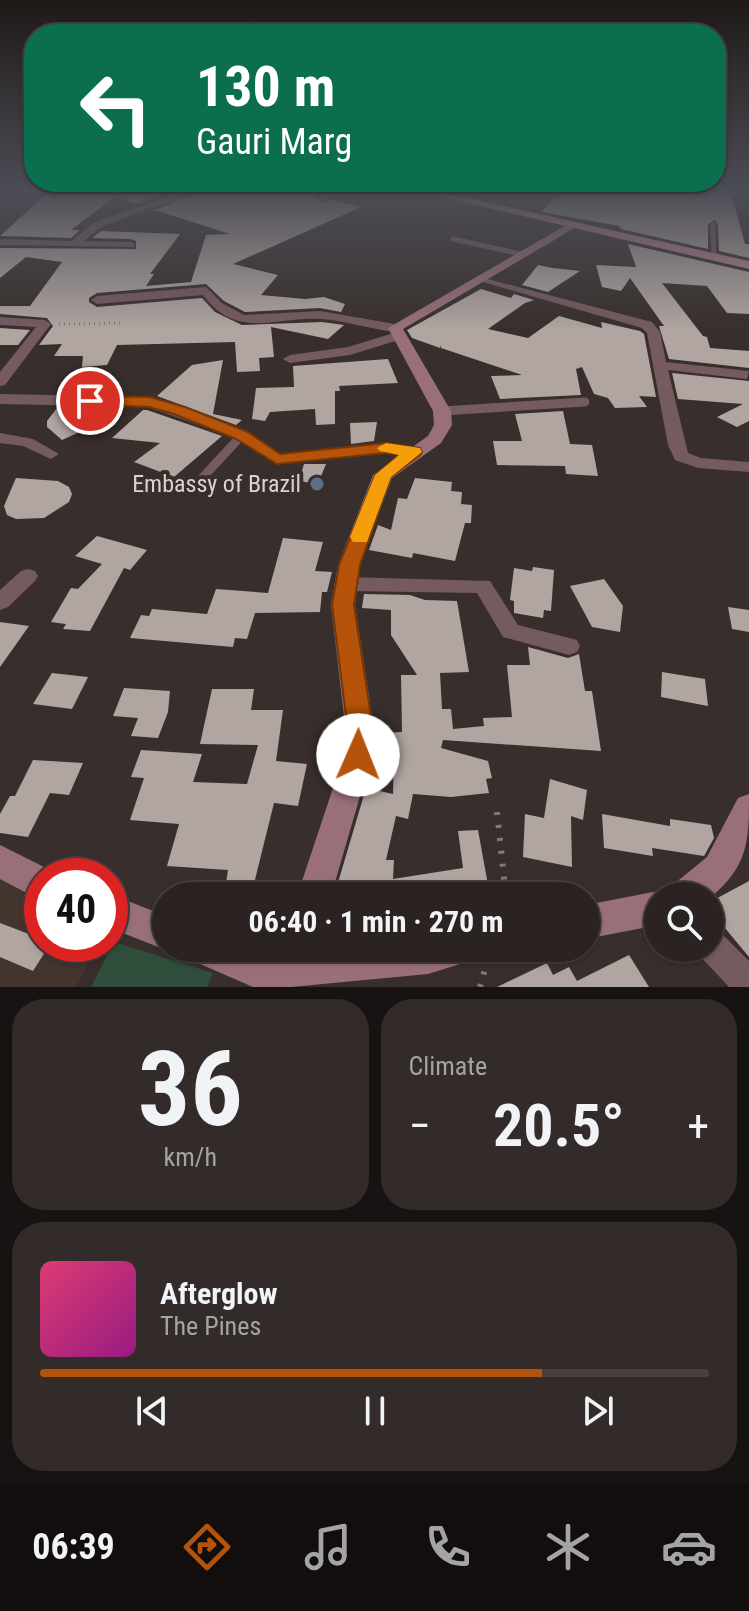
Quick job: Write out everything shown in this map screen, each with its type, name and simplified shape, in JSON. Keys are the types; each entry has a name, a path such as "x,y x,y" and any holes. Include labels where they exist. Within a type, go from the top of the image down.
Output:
{"main road":[{"path":"627,238 749,265"}],"street":[{"path":"74,244 81,238"},
{"path":"290,359 350,351 398,329 550,238"},
{"path":"0,242 130,245"},
{"path":"480,278 647,325 653,332 676,445 681,456 698,463 749,467"},
{"path":"97,300 206,291 217,310 239,319 322,315 371,327 398,329"},
{"path":"0,321 45,324"},
{"path":"0,382 45,324"},
{"path":"318,882 358,755 358,716 343,605 349,565 383,475 441,432 442,411 398,329"},
{"path":"0,358 18,358"},
{"path":"659,365 747,375"},
{"path":"0,399 150,402 242,435 277,459 386,448 414,452"},
{"path":"0,438 27,442 51,454"},
{"path":"0,602 28,576"},
{"path":"347,584 483,586 511,631 569,646"},
{"path":"703,882 719,869 749,808"},
{"path":"0,861 24,874"},
{"path":"600,919 644,911"},
{"path":"128,918 152,928"},
{"path":"724,958 749,984"},
{"path":"246,962 268,969 354,962"}],"lane":[{"path":"713,238 714,257"},
{"path":"453,239 521,254"},
{"path":"442,411 585,402"},
{"path":"191,490 242,435"}],"path":[{"path":"45,324 124,323"},
{"path":"497,812 504,882"},
{"path":"480,987 487,962"}],"shaded area":[{"path":"0,867 24,880 24,962 89,962 76,987 0,987"}],"green space":[{"path":"128,946 152,954 152,962 178,962 213,973 207,987 91,987 104,962 128,962"}],"building":[{"path":"94,238 177,238 150,274 154,274 146,286 191,282 205,238 291,238 233,264 278,275 261,295 305,299 324,297 345,304 341,312 320,308 245,312 224,301 206,284 97,293 89,298 89,302 97,307 202,298 215,312 242,325 322,322 344,325 328,339 271,327 274,357 259,358 260,371 237,372 235,342 117,345 107,365 82,367 83,356 54,356 62,344 39,345 53,326 47,318 0,314 0,306 30,306 62,262 26,257 0,278 0,248 136,249 136,241 131,239"},
{"path":"660,238 708,238 708,249"},
{"path":"719,238 743,238 745,244 749,244 749,258 719,251"},
{"path":"628,244 749,272 749,314 727,313 707,286 662,283 703,336 707,337 710,348 749,351 749,368 669,359 659,326 664,326 630,278 621,291 602,287 596,265 636,267"},
{"path":"538,265 580,271 548,292 522,285"},
{"path":"481,289 511,298 514,294 534,300 488,329 528,338 559,316 602,328 601,322 640,331 644,334 656,397 639,396 647,407 615,408 608,398 594,394 582,367 576,369 581,395 500,399 491,376 522,375 412,338 407,330"},
{"path":"0,328 30,330 18,345 0,345"},
{"path":"388,359 398,383 339,386 340,391 335,391 335,424 316,425 315,409 270,412 265,421 252,419 256,388 294,387 293,366"},
{"path":"223,360 213,414 242,420 236,425 157,396 192,365"},
{"path":"672,373 749,381 749,421 737,427 717,417 743,404 678,399"},
{"path":"57,408 89,409 78,425 84,430 62,440 47,427 47,421"},
{"path":"143,410 222,436 174,477 134,462 160,443 112,438"},
{"path":"563,411 570,444 592,445 598,476 566,474 565,466 497,465 493,441 522,441 515,414"},
{"path":"377,422 374,441 351,444 350,423"},
{"path":"304,464 326,464 318,484 299,481"},
{"path":"16,478 58,481 69,487 72,494 69,502 44,518 16,519 7,515 4,506"},
{"path":"415,478 452,482 451,491 462,492 461,504 472,505 471,523 465,523 455,561 413,553 412,558 369,550 378,525 391,530 398,498 407,499"},
{"path":"97,536 147,550 130,570 124,568 90,631 63,629 66,624 51,622 71,588 78,589 102,564 75,556"},
{"path":"283,538 323,542 315,571 332,572 327,592 322,592 320,612 255,613 247,639 235,638 233,647 130,638 141,615 149,616 152,609 207,614 216,589 268,593"},
{"path":"533,567 554,570 551,611 544,610 543,618 514,613 514,601 510,600 514,568 532,571"},
{"path":"604,579 623,606 620,632 592,627 570,586"},
{"path":"364,594 410,595 425,600 457,601 469,672 440,673 442,709 451,709 453,729 484,726 483,718 512,717 507,665 530,665 528,647 568,658 579,654 585,691 592,691 601,751 443,740 441,748 488,761 492,778 486,779 489,793 451,797 413,794 408,819 396,816 386,860 394,860 393,879 463,868 458,831 478,830 487,882 338,882 366,788 393,794 394,754 383,754 382,733 402,732 401,675 417,675 391,635 391,610 362,608"},
{"path":"728,607 749,610 749,632 732,629"},
{"path":"0,622 29,626 0,667"},
{"path":"662,672 705,679 708,706 661,697"},
{"path":"52,673 88,677 72,709 33,704"},
{"path":"124,688 170,691 168,712 158,738 131,736 138,718 113,716"},
{"path":"212,689 254,689 251,710 283,710 276,761 307,764 298,806 274,803 254,882 226,882 228,870 167,866 179,824 130,820 144,778 131,777 141,750 202,754 193,782 247,784 258,745 200,744"},
{"path":"33,760 83,763 69,795 50,793 28,837 0,833 0,814 10,796 15,796"},
{"path":"550,779 587,790 583,820 571,816 572,867 523,857 525,814 544,818"},
{"path":"602,814 670,826 670,819 711,825 714,838 704,856 652,848 653,856 604,848"},
{"path":"749,881 749,957 724,927 724,894"},
{"path":"0,923 24,932 24,962 39,962 33,971 0,957"},
{"path":"629,955 649,987 497,987 547,963 553,975 569,967 577,981"}],"slow traffic":[{"path":"360,537 383,475 414,452 386,448"}],"place":[{"name":"Embassy of Brazil","path":"317,484"}],"route":[{"path":"90,401 150,402 242,435 277,459 386,448 414,452 383,475 349,565 343,605 358,716 358,755"}]}
